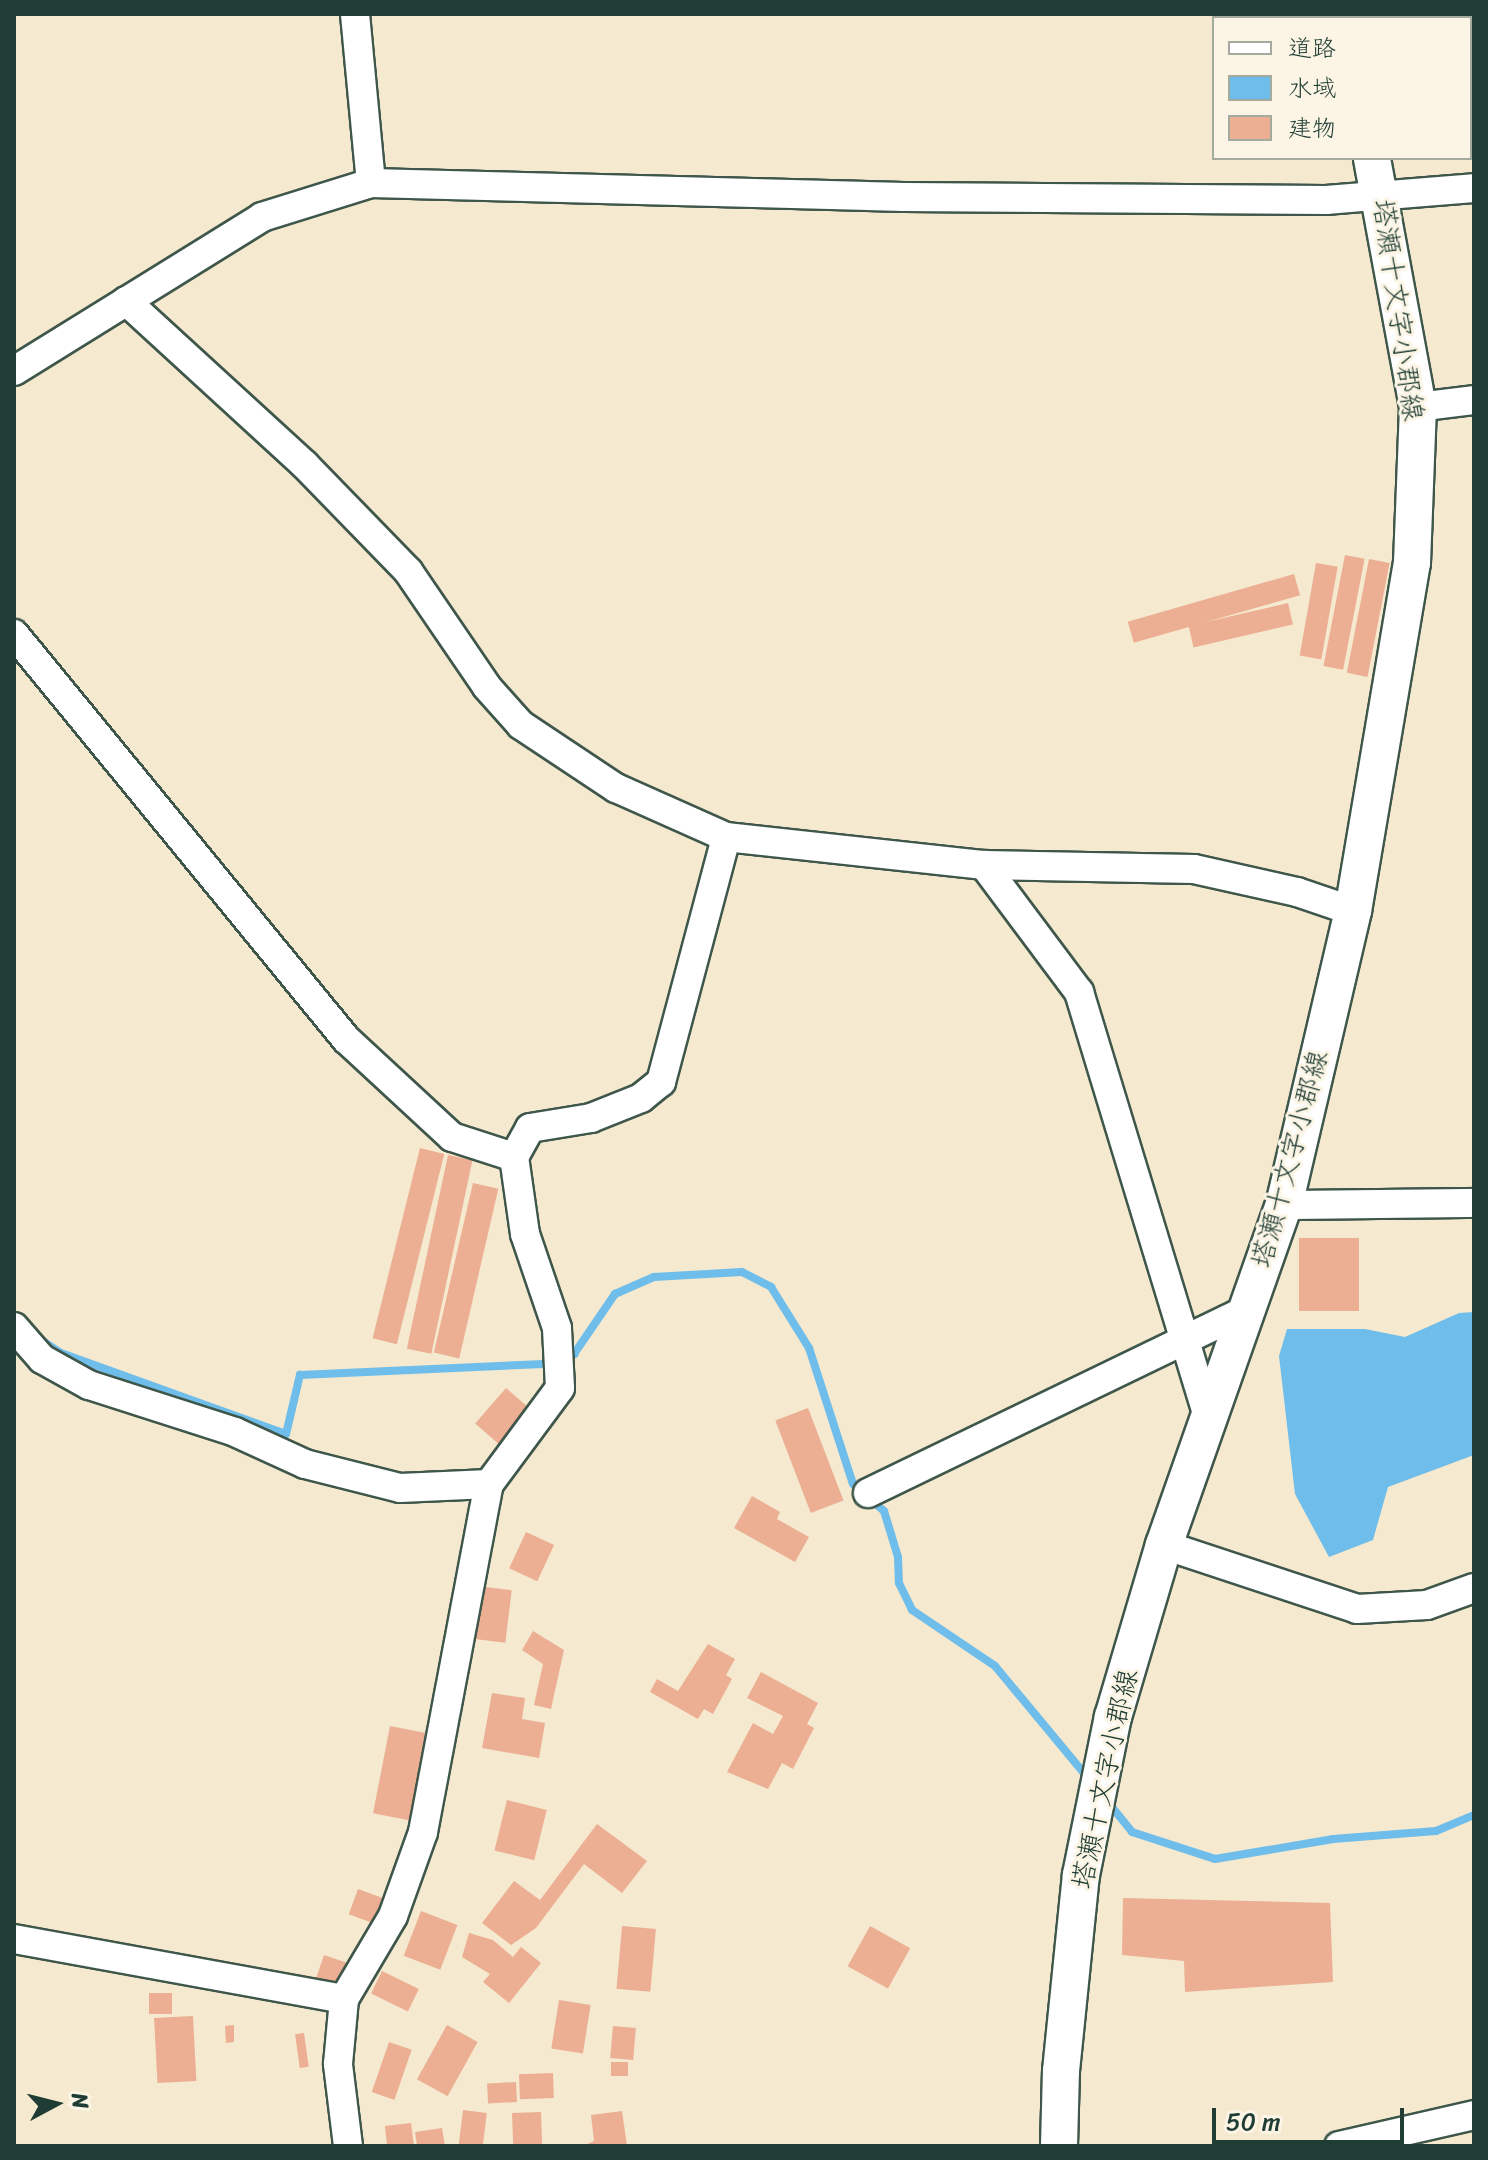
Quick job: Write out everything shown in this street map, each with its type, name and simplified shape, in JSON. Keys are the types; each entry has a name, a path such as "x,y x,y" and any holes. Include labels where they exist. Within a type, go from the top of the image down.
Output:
{"main road":[{"name":"塔瀬十文字小郡線","path":"1059,2146 1061,2071 1081,1875 1113,1717 1164,1545 1284,1205 1353,911 1412,563 1418,407 1383,198 1373,160"}],"street":[{"path":"355,14 371,183"},
{"path":"14,371 262,217 371,183 904,197 1383,198 1474,188"},
{"path":"126,301 305,465 408,571 487,687 521,725 616,788 726,837 984,865 1194,869 1297,892 1353,911"},
{"path":"1418,407 1474,400"},
{"path":"14,634 346,1039 407,1101 452,1137 514,1157"},
{"path":"348,2146 338,2064 344,1999 393,1916 423,1832 489,1484 560,1388 557,1328 525,1234 514,1157 530,1128 551,1121 591,1118 641,1098 661,1082 726,837"},
{"path":"984,865 1079,992 1209,1419"},
{"path":"1284,1205 1474,1203"},
{"path":"868,1493 1247,1310"},
{"path":"14,1327 42,1359 89,1385 235,1432 305,1464 400,1488 489,1484"},
{"path":"1164,1545 1357,1609 1427,1605 1474,1588"},
{"path":"14,1939 344,1999"},
{"path":"1339,2146 1474,2115"}],"water":[{"path":"1474,1312 1474,1455 1388,1487 1373,1540 1329,1557 1295,1494 1279,1356 1287,1329 1365,1329 1405,1337 1459,1313"}],"building":[{"path":"1345,555 1365,559 1343,670 1323,666"},
{"path":"1369,559 1390,563 1367,677 1347,673"},
{"path":"1316,563 1338,567 1321,659 1300,656"},
{"path":"1294,574 1300,595 1134,643 1128,622"},
{"path":"1288,603 1293,624 1194,647 1189,626"},
{"path":"420,1148 444,1154 397,1344 373,1338"},
{"path":"448,1155 472,1160 431,1354 407,1349"},
{"path":"473,1183 498,1189 459,1358 434,1353"},
{"path":"1299,1238 1359,1238 1359,1311 1299,1311"},
{"path":"506,1388 530,1409 499,1444 475,1423"},
{"path":"808,1408 843,1500 811,1513 775,1421"},
{"path":"752,1496 780,1512 777,1519 809,1537 795,1562 734,1528"},
{"path":"526,1532 554,1545 537,1581 509,1568"},
{"path":"477,1586 512,1590 505,1643 471,1639"},
{"path":"533,1631 564,1650 551,1709 534,1705 543,1664 522,1650"},
{"path":"708,1644 735,1659 726,1675 732,1679 713,1714 704,1709 698,1719 650,1692 657,1679 678,1691"},
{"path":"761,1672 818,1703 807,1724 814,1728 793,1769 782,1763 768,1789 727,1772 753,1723 773,1734 783,1716 747,1698"},
{"path":"492,1693 525,1698 522,1719 545,1723 539,1758 482,1748"},
{"path":"390,1726 432,1734 415,1822 373,1813"},
{"path":"507,1800 547,1810 534,1860 494,1850"},
{"path":"597,1824 647,1861 622,1893 584,1864 536,1928 511,1945 482,1923 514,1881 540,1900"},
{"path":"358,1889 388,1900 379,1925 349,1914"},
{"path":"1123,1898 1330,1903 1333,1982 1185,1992 1184,1961 1122,1955"},
{"path":"421,1911 457,1925 440,1970 404,1956"},
{"path":"622,1926 656,1929 650,1992 617,1989"},
{"path":"870,1926 910,1948 888,1989 848,1966"},
{"path":"469,1933 493,1940 513,1957 521,1947 541,1963 509,2003 483,1982 490,1974 462,1957"},
{"path":"324,1955 350,1964 341,1992 315,1982"},
{"path":"382,1971 419,1989 408,2011 371,1993"},
{"path":"149,1993 172,1993 172,2014 149,2014"},
{"path":"559,2000 591,2005 583,2053 551,2048"},
{"path":"193,2016 196,2081 157,2083 154,2018"},
{"path":"234,2025 234,2042 226,2043 225,2026"},
{"path":"447,2025 478,2042 448,2096 417,2079"},
{"path":"613,2026 636,2028 633,2060 610,2058"},
{"path":"304,2033 309,2067 300,2068 295,2034"},
{"path":"389,2042 412,2050 394,2100 372,2092"},
{"path":"611,2062 628,2062 628,2076 611,2076"},
{"path":"553,2073 554,2098 520,2099 519,2074"},
{"path":"516,2082 517,2102 488,2103 487,2084"},
{"path":"463,2110 487,2113 483,2146 459,2146"},
{"path":"622,2111 627,2146 583,2146 594,2141 591,2115"},
{"path":"541,2112 542,2146 513,2146 512,2113"},
{"path":"411,2123 414,2146 387,2146 385,2126"},
{"path":"442,2128 445,2146 417,2146 415,2132"}],"waterway":[{"path":"40,1339 61,1353 286,1434 300,1375 544,1364 574,1354 615,1294 654,1277 742,1272 771,1287 809,1348 853,1484 884,1511 898,1557 899,1583 912,1610 995,1666 1088,1778"},
{"path":"1107,1801 1132,1832 1215,1859 1333,1839 1436,1831 1474,1815"}]}
